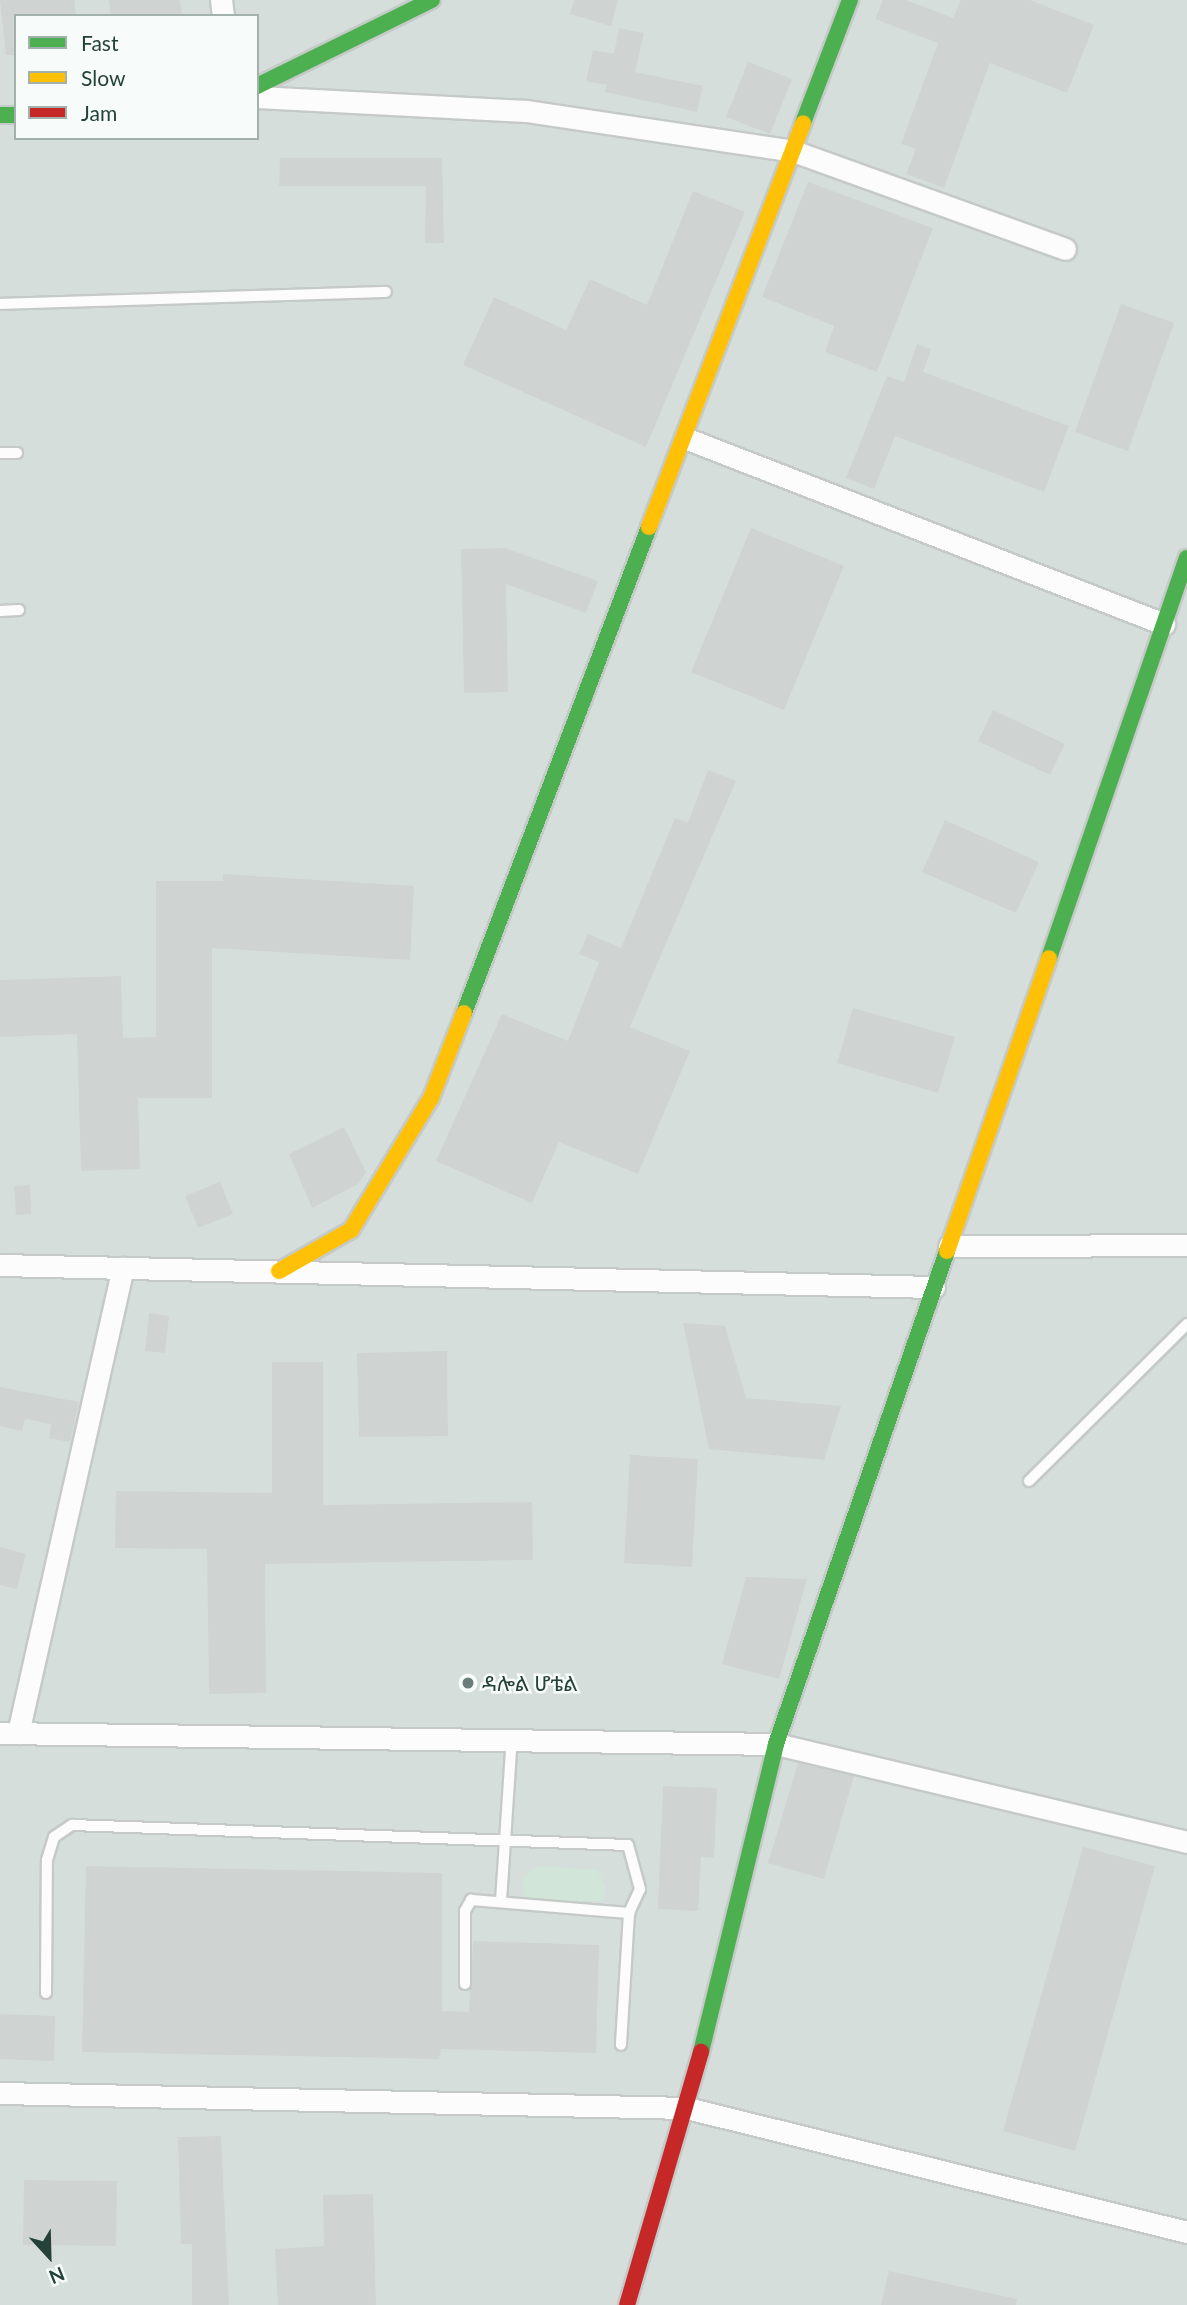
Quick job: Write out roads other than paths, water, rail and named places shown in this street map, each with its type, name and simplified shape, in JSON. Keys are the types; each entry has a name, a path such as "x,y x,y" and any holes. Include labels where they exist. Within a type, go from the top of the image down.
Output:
{"street":[{"path":"259,85 432,0"},
{"path":"279,1271 351,1230 431,1098 850,0"},
{"path":"259,97 526,111 793,151 1065,249"},
{"path":"685,438 1164,624"},
{"path":"627,2305 687,2108 776,1744 1187,558"},
{"path":"949,1246 1187,1245"},
{"path":"0,1265 934,1287"},
{"path":"123,1268 9,1733 512,1737 776,1744 1187,1842"},
{"path":"0,2093 687,2108 1187,2232"}],"lane":[{"path":"0,304 386,292"},
{"path":"0,453 17,453"},
{"path":"0,611 19,610"},
{"path":"1029,1481 1187,1324"},
{"path":"501,1901 509,1838 512,1737"},
{"path":"46,1993 47,1860 54,1837 72,1825 509,1838 628,1845 640,1889 629,1913 621,2045"},
{"path":"465,1984 467,1905 501,1901 629,1913"}],"place":[{"name":"ዳሎል ሆቴል","path":"468,1683"}]}
